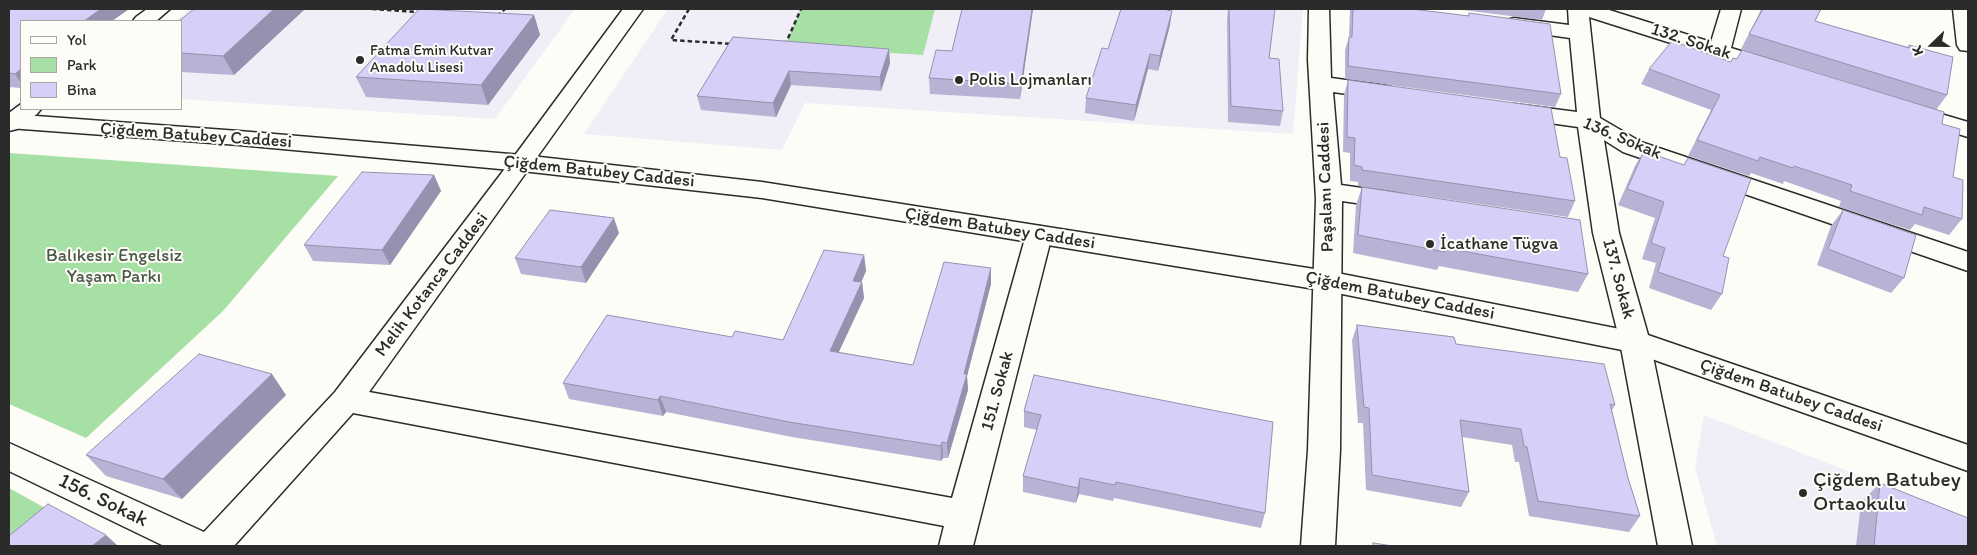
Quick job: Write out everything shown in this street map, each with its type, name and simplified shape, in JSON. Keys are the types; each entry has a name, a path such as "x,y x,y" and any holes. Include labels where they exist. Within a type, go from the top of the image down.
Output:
{"street":[{"path":"144,20 160,9"},
{"name":"Melih Kotanca Caddesi","path":"214,546 346,400 522,163 633,9"},
{"name":"Paşalanı Caddesi","path":"1318,546 1324,450 1329,191 1319,60 1319,9"},
{"path":"1963,9 1968,45"},
{"path":"1719,50 1725,10"},
{"name":"132. Sokak","path":"1494,22 1582,17 1719,50 1793,74"},
{"name":"137. Sokak","path":"1582,17 1589,121 1606,233 1634,342 1675,546"},
{"path":"1322,84 1401,95"},
{"path":"1885,104 1968,130"},
{"name":"136. Sokak","path":"1490,107 1589,121 1632,147 1968,262"},
{"name":"Çiğdem Batubey Caddesi","path":"14,119 522,163 762,190 1327,281 1634,342 1968,458"},
{"path":"1329,191 1424,205"},
{"path":"1577,228 1606,233"},
{"name":"151. Sokak","path":"956,546 1039,235"},
{"path":"346,400 964,515"},
{"name":"156. Sokak","path":"9,456 198,546"}],"path":[{"path":"372,9 420,12"},
{"path":"489,15 498,16 504,9"},
{"path":"689,9 671,40 737,44"},
{"path":"785,46 801,9"}],"shaded area":[{"name":"Fatma Emin Kutvar Anadolu Lisesi","path":"190,9 575,9 495,119 182,99 182,20 176,20"},
{"name":"Polis Lojmanları","path":"668,9 1303,9 1293,134 805,103 782,150 584,134"},
{"name":"Çiğdem Batubey Ortaokulu","path":"1704,415 1968,518 1968,546 1717,546 1695,468"}],"green space":[{"path":"801,9 935,9 923,55 785,46"},
{"name":"Balıkesir Engelsiz Yaşam Parkı","path":"9,153 338,176 223,311 86,438 9,404"},
{"path":"9,488 45,508 9,536"}],"building":[{"path":"9,9 101,9 85,20 20,20 20,70 15,74 9,73"},
{"path":"194,9 274,9 223,56 182,53 182,20 180,20"},
{"path":"419,9 534,15 481,85 356,77"},
{"path":"962,9 1032,9 1021,84 929,78 936,50 952,51"},
{"path":"1121,9 1167,9 1172,11 1160,56 1150,54 1136,105 1086,98 1102,48 1108,49"},
{"path":"1229,9 1275,9 1269,58 1279,59 1283,111 1231,106"},
{"path":"1353,9 1412,9 1469,16 1469,13 1550,24 1561,94 1348,66 1349,37 1352,37"},
{"path":"1763,9 1821,9 1815,21 1909,48 1909,45 1953,57 1947,95 1749,34"},
{"path":"733,37 889,49 880,77 789,71 773,103 697,96"},
{"path":"1672,41 1731,62 1733,58 1737,59 1742,50 1944,112 1942,124 1960,129 1953,177 1963,180 1962,219 1924,207 1922,215 1850,191 1852,185 1760,157 1758,161 1697,140 1720,95 1649,69"},
{"path":"1348,80 1551,108 1560,157 1567,158 1575,201 1362,170 1362,167 1354,165 1355,138 1347,137"},
{"path":"1644,151 1684,165 1688,158 1751,179 1723,256 1729,258 1722,294 1658,272 1665,248 1651,243 1664,202 1627,189"},
{"path":"362,172 434,175 382,250 304,245"},
{"path":"1362,187 1580,220 1588,274 1445,248 1445,252 1358,235"},
{"path":"550,210 614,218 581,267 515,258"},
{"path":"1843,210 1916,235 1904,278 1828,249"},
{"path":"824,250 864,255 853,281 862,282 830,351 913,365 944,262 991,268 964,374 967,374 947,443 942,442 941,446 789,422 660,396 658,400 563,383 607,315 732,337 735,331 783,340"},
{"path":"1357,325 1454,337 1456,344 1604,364 1615,405 1610,404 1628,478 1640,516 1538,501 1527,447 1524,446 1521,429 1460,420 1469,492 1372,475 1369,408 1364,407"},
{"path":"199,354 272,374 163,479 86,455"},
{"path":"1034,375 1273,422 1265,513 1116,482 1115,485 1080,478 1078,488 1023,476 1041,415 1024,411"},
{"path":"1880,483 1968,518 1968,546 1874,546"},
{"path":"48,504 106,535 92,546 9,546 9,536"},
{"path":"1373,543 1393,546 1373,546"}],"place":[{"name":"Fatma Emin Kutvar Anadolu Lisesi","path":"360,60"},
{"name":"Polis Lojmanları","path":"959,80"},
{"name":"İcathane Tügva","path":"1430,244"},
{"name":"Çiğdem Batubey Ortaokulu","path":"1803,493"}]}
